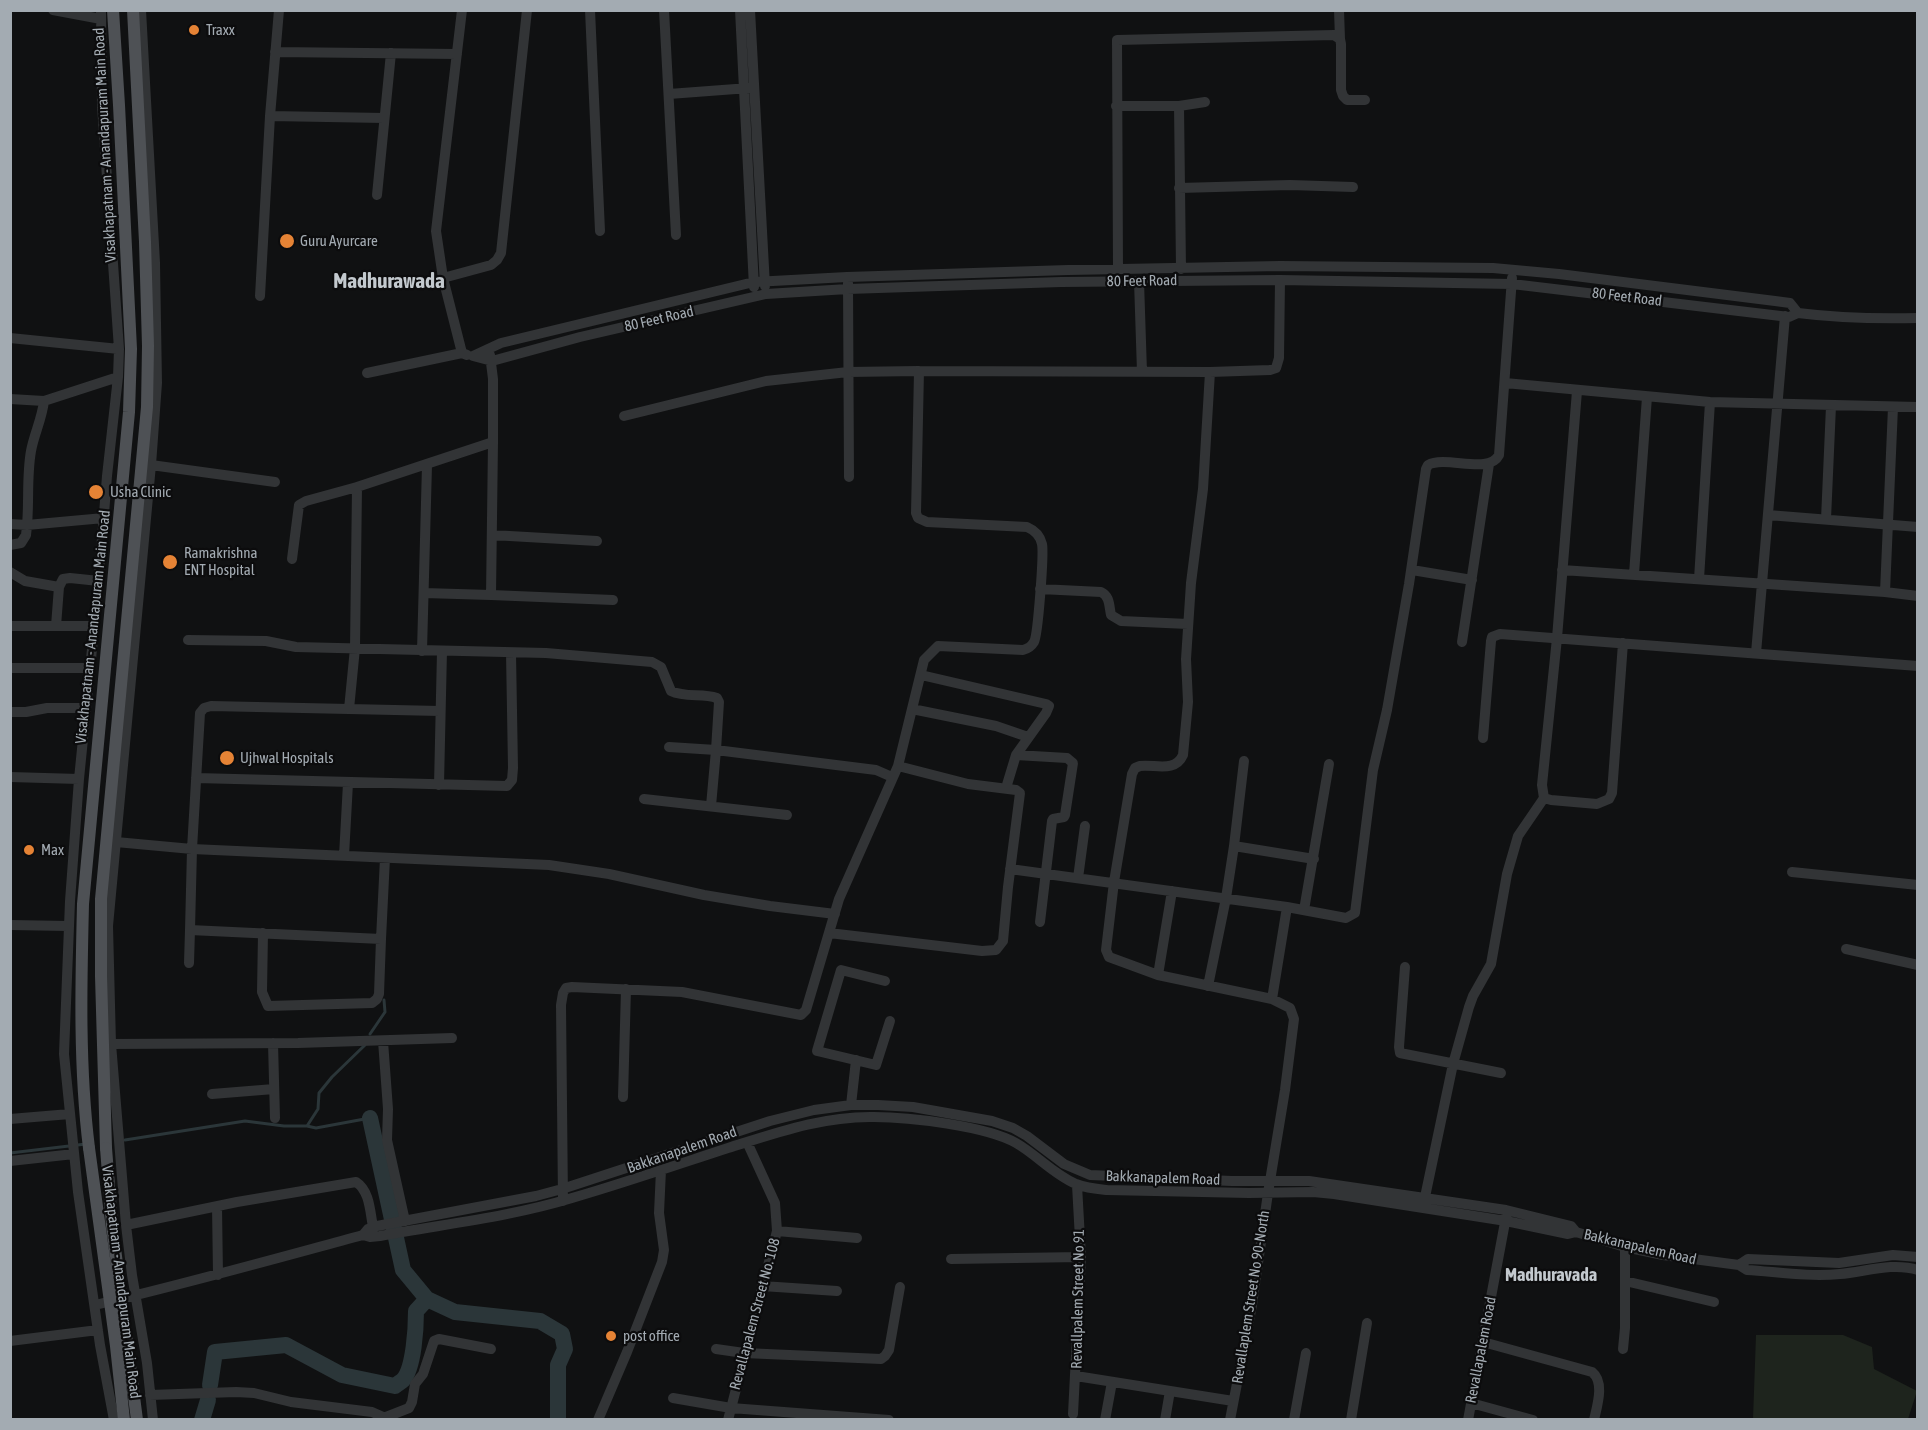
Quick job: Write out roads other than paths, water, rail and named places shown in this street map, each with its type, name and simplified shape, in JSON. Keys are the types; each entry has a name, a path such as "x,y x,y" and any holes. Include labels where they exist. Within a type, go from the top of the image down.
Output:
{"main road":[{"name":"Visakhapatnam - Anandapuram Main Road","path":"113,10 131,349 129,412 83,904 81,986 82,1058 88,1144 124,1419"},
{"name":"Visakhapatnam - Anandapuram Main Road","path":"133,10 146,265 147,407 101,899 101,1007 106,1148 112,1225 137,1419"}],"street":[{"path":"53,10 101,15 102,106 119,349 79,779 68,926 64,1053 78,1192 98,1330 114,1419"},
{"path":"141,10 155,263 157,383 108,926 111,1044 126,1225 153,1419"},
{"path":"260,296 270,116 279,10"},
{"path":"462,10 436,231 443,278 468,355"},
{"path":"443,278 491,265 501,253 526,10"},
{"path":"590,10 600,231"},
{"path":"664,10 676,234"},
{"path":"740,10 749,88 759,281 755,296"},
{"path":"749,88 750,10"},
{"path":"1340,10 1341,90 1347,100 1365,100"},
{"path":"1118,270 1117,40 1326,34 1340,39"},
{"path":"275,52 457,54"},
{"path":"377,195 391,53"},
{"path":"669,94 749,88"},
{"path":"1116,106 1179,106 1205,102"},
{"path":"1179,106 1181,268"},
{"path":"270,116 384,118"},
{"path":"1179,188 1290,185 1353,187"},
{"path":"367,373 468,355 535,334 759,281 847,277 1280,266 1493,268 1775,300 1790,303 1798,313 1828,317 1917,318"},
{"path":"1010,869 1226,898 1346,918 1352,916 1356,908 1373,770 1387,710 1412,570 1426,469 1428,465 1437,461 1489,464 1497,460 1513,270"},
{"path":"847,277 849,477"},
{"path":"624,416 766,381 848,372 1270,370 1276,368 1279,358 1280,280"},
{"name":"80 Feet Road","path":"492,361 579,337 755,296 848,289 1139,281 1280,280 1512,284 1789,317 1798,313"},
{"path":"759,281 766,294"},
{"path":"1139,281 1142,372"},
{"path":"1756,653 1785,316"},
{"path":"10,338 119,349"},
{"path":"489,349 492,361 493,442 491,595"},
{"path":"468,355 492,361"},
{"path":"562,1195 561,1005 566,988 682,992 801,1015 806,1010 839,899 898,766 924,660 938,646 1023,651 1029,648 1035,639 1042,545 1034,530 1027,527 927,522 918,518 916,513 919,371"},
{"path":"1210,372 1203,489 1188,624 1186,659 1188,702 1183,755 1180,761 1170,767 1144,765 1135,768 1132,774 1114,882 1106,950 1109,957 1158,975 1272,999 1287,907"},
{"path":"10,399 44,401 118,377"},
{"path":"1505,383 1710,402 1917,407"},
{"path":"1425,1197 1454,1064 1473,996 1491,964 1507,874 1518,836 1544,798 1542,786 1557,638 1577,391"},
{"path":"1634,574 1647,397"},
{"path":"10,545 23,541 27,525 31,450 43,414 44,401"},
{"path":"1699,579 1710,402"},
{"path":"1826,519 1831,406"},
{"path":"1885,592 1893,407"},
{"path":"292,560 299,506 306,501 427,465 493,442"},
{"path":"1462,642 1489,464"},
{"path":"151,465 275,482"},
{"path":"422,651 427,465"},
{"path":"349,709 355,648 357,487"},
{"path":"1768,515 1917,527"},
{"path":"10,524 27,525 104,518"},
{"path":"492,535 597,541"},
{"path":"1412,570 1472,580"},
{"path":"1562,570 1917,596"},
{"path":"10,572 25,581 59,587"},
{"path":"56,626 59,587 63,579 99,581"},
{"path":"1040,589 1101,592 1108,599 1111,615 1121,621 1188,624"},
{"path":"424,593 613,600"},
{"path":"10,626 94,626"},
{"path":"1483,738 1492,637 1500,634 1917,666"},
{"path":"188,640 256,640 296,647 546,653 652,662 661,666 671,691 678,694 705,694 717,698 719,702 711,806"},
{"path":"1544,798 1597,804 1609,799 1612,793 1623,643"},
{"path":"439,785 442,651"},
{"path":"196,778 507,786 512,780 511,653"},
{"path":"10,668 89,668"},
{"path":"921,675 1048,706 1046,713 1016,755 1006,788"},
{"path":"189,963 196,778 201,713 204,708 211,706 440,711"},
{"path":"10,712 47,708 86,708"},
{"path":"912,709 996,726 1028,737"},
{"path":"669,747 716,750 876,770 892,777"},
{"path":"1016,755 1067,759 1073,763 1064,818 1052,821 1040,922"},
{"path":"1208,986 1226,898 1244,761"},
{"path":"1304,910 1329,764"},
{"path":"829,933 982,951 996,950 1003,941 1020,793 1006,788 968,784 898,766"},
{"path":"10,777 79,779"},
{"path":"344,856 348,783"},
{"path":"644,798 786,815"},
{"path":"1078,878 1084,826"},
{"path":"116,842 192,849 549,865 609,874 704,895 835,914"},
{"path":"1234,846 1314,859"},
{"path":"263,933 262,992 268,1006 372,1003 379,994 385,858"},
{"path":"1792,872 1917,885"},
{"path":"1158,975 1172,891"},
{"path":"10,925 68,926"},
{"path":"190,930 381,939"},
{"path":"1846,949 1917,966"},
{"path":"1405,967 1400,1053 1501,1073"},
{"path":"885,981 840,970 817,1051 876,1065 891,1021"},
{"path":"622,1097 626,989"},
{"name":"Revallaplem Street No 90-North","path":"1230,1419 1252,1305 1294,1019 1290,1008 1272,999"},
{"path":"111,1044 273,1043 453,1038"},
{"path":"383,1041 388,1108 387,1140 396,1173 402,1225"},
{"path":"273,1043 274,1118"},
{"path":"851,1105 856,1060"},
{"path":"212,1094 274,1089"},
{"name":"Bakkanapalem Road","path":"562,1195 770,1121 814,1110 851,1105 913,1107 992,1120 1013,1128 1064,1164 1090,1175 1269,1187 1309,1181 1425,1197 1506,1216 1571,1226 1576,1232 1625,1247 1663,1255 1739,1265 1747,1270 1819,1275 1895,1267 1914,1269"},
{"path":"10,1119 70,1114"},
{"path":"95,1305 218,1275 363,1235 368,1229 377,1230 562,1195 661,1170 791,1128 838,1118 874,1117 939,1123 987,1132 1017,1143 1062,1177 1077,1185 1107,1190 1269,1187 1506,1216"},
{"name":"Revallapalem Street No. 108","path":"728,1419 777,1231 775,1203 747,1142"},
{"path":"10,1161 74,1148"},
{"path":"598,1419 655,1280 664,1250 660,1220 661,1170"},
{"path":"126,1225 217,1206 356,1182 363,1187 377,1230"},
{"name":"Revallpalem Street No 91","path":"1072,1414 1076,1376 1081,1257 1077,1185"},
{"path":"217,1206 218,1275"},
{"name":"Revallapalem Road","path":"1468,1419 1506,1216"},
{"path":"777,1231 857,1238"},
{"path":"1623,1349 1625,1247"},
{"path":"1739,1265 1748,1259 1839,1263 1916,1253 1914,1269"},
{"path":"951,1259 1081,1257"},
{"path":"1625,1281 1714,1302"},
{"path":"716,1349 744,1353 881,1359 889,1350 900,1287"},
{"path":"761,1290 837,1292"},
{"path":"1351,1419 1367,1323"},
{"path":"10,1341 98,1330"},
{"path":"150,1395 245,1393 291,1402 372,1412 388,1418 409,1408 415,1384 423,1374 434,1341 439,1339 491,1349"},
{"path":"1483,1342 1592,1372 1598,1378 1599,1389 1594,1419"},
{"path":"1294,1419 1306,1353"},
{"path":"1076,1376 1233,1401"},
{"path":"1105,1419 1112,1382"},
{"path":"1166,1419 1170,1391"},
{"path":"673,1398 731,1408 888,1419"},
{"path":"1471,1403 1533,1419"}],"waterway":[{"path":"370,1034 385,1012 384,1000"},
{"path":"365,1045 319,1093 318,1109 307,1126 316,1128 370,1118"},
{"path":"370,1118 403,1270 427,1299 455,1312 540,1321 562,1334 565,1349 558,1365 558,1420"},
{"path":"125,1140 245,1121 284,1126 307,1126"},
{"path":"10,1153 86,1144"},
{"path":"210,1385 215,1352 286,1345 342,1375 395,1386 403,1380 410,1366 414,1347 416,1311 427,1299"},
{"path":"202,1420 208,1400"}],"place":[{"name":"Traxx","path":"194,30"},
{"name":"Guru Ayurcare","path":"287,241"},
{"name":"Usha Clinic","path":"96,492"},
{"name":"Ramakrishna ENT Hospital","path":"170,562"},
{"name":"Ujhwal Hospitals","path":"227,758"},
{"name":"Max","path":"29,850"},
{"name":"post office","path":"611,1336"}],"district":[{"name":"Madhurawada","path":"389,281"},
{"name":"Madhuravada","path":"1551,1275"}]}
